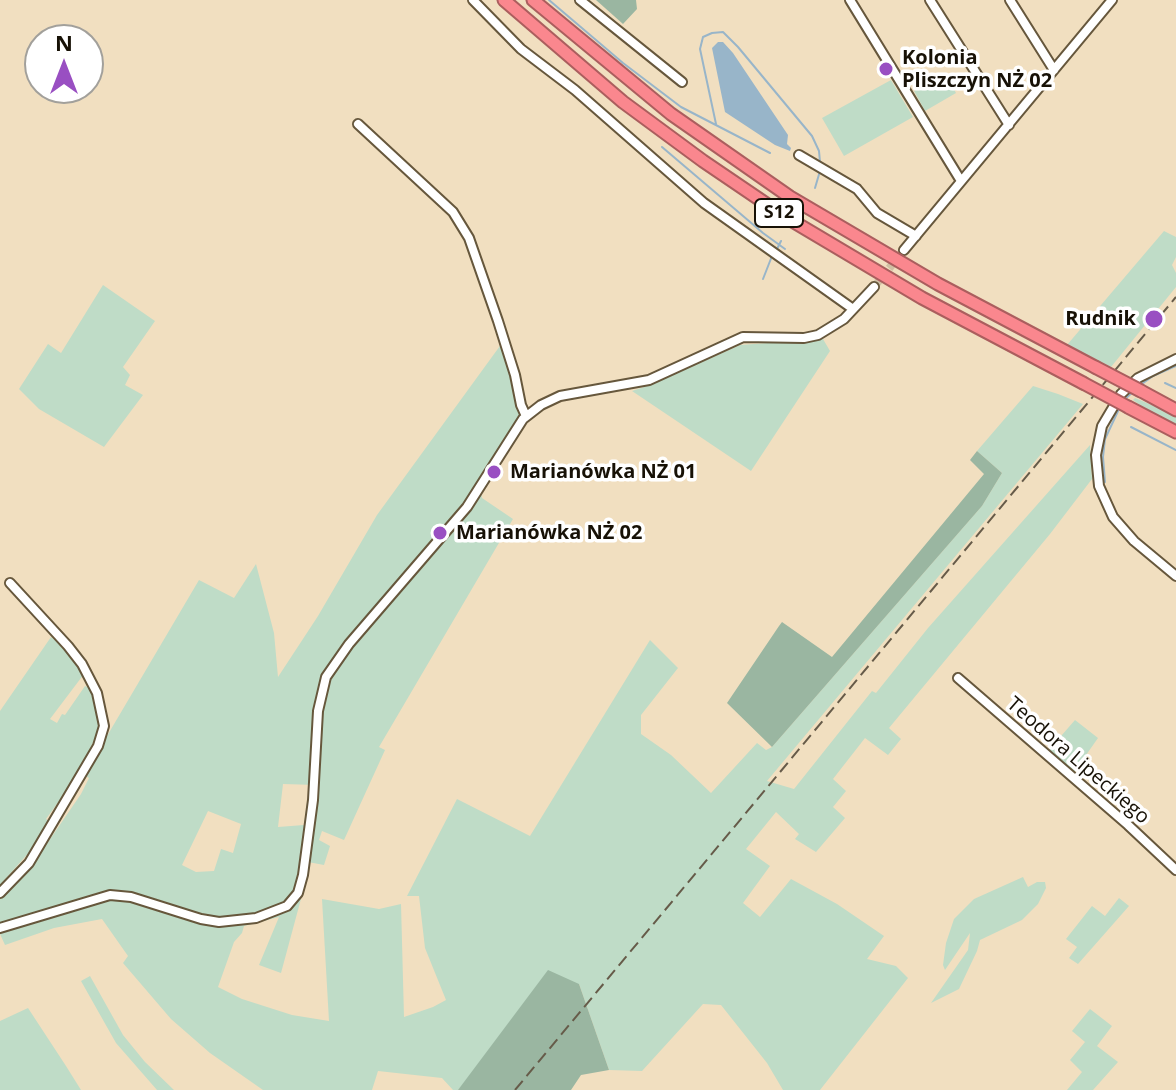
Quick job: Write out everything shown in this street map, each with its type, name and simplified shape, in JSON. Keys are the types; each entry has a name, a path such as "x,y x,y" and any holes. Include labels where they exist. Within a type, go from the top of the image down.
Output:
{"highway":[{"name":"S12","path":"504,0 623,102 774,209 922,298 1176,432"},
{"name":"S12","path":"533,0 671,114 790,197 926,277 1176,410"}],"street":[{"path":"473,0 521,49 585,97 704,203 853,309"},
{"path":"580,0 682,82"},
{"path":"850,0 961,181"},
{"path":"930,0 1009,125"},
{"path":"1010,0 1054,70"},
{"path":"904,250 1112,0"},
{"path":"358,124 453,212 469,238 526,416"},
{"path":"799,155 857,189 877,213 916,236"},
{"path":"0,928 110,895 131,897 219,922 256,918 276,912 290,903 299,890 303,875 313,800 318,711 326,677 349,644 463,512 508,439 526,416 545,402 560,396 625,386 654,378 743,337 814,336 833,327 874,287"},
{"path":"1176,359 1138,378 1121,394 1100,432 1096,463 1101,492 1116,522 1176,576"},
{"path":"0,893 21,874 36,852 98,746 104,726 97,693 82,664 10,583"},
{"name":"Teodora Lipeckiego","path":"958,678 1176,870"}],"green space":[{"path":"596,0 636,0 637,9 623,24"},
{"path":"945,73 956,93 925,111 914,91"},
{"path":"891,80 913,117 844,156 822,118"},
{"path":"1164,231 1176,237 1176,257 1172,265 1176,273 1176,287 1111,367 1067,345"},
{"path":"103,285 155,321 123,367 130,375 125,385 143,395 104,447 39,409 19,389 48,344 61,353"},
{"path":"505,339 528,420 481,493 482,498 513,519 379,747 385,750 344,840 322,831 319,840 330,846 324,865 308,862 281,973 259,965 279,917 244,926 234,942 218,987 242,999 292,1015 329,1021 322,899 379,909 401,904 404,1017 446,1000 425,948 419,896 407,896 457,799 530,836 650,640 678,668 641,715 641,734 671,755 711,793 757,743 766,750 772,747 982,506 1002,473 977,451 1033,386 1083,404 767,781 794,789 872,691 876,693 928,628 1090,445 1092,479 889,728 901,739 888,755 865,738 833,779 846,791 833,807 845,818 816,852 795,839 799,834 776,812 746,849 770,866 743,903 760,917 791,879 837,904 884,936 867,959 896,966 908,978 820,1090 783,1090 767,1063 721,1005 703,1004 642,1071 609,1070 579,984 458,1090 453,1090 442,1078 378,1071 372,1090 263,1090 210,1053 171,1019 123,963 128,956 102,919 54,928 5,945 0,934 0,899 35,861 81,794 89,778 84,775 199,580 234,598 256,564 274,633 278,677 377,515","holes":["283,784 316,785 314,803 307,803 304,825 278,827","208,811 241,824 233,853 221,849 214,871 196,872 182,865"]},
{"path":"823,339 830,351 751,471 632,391 740,345"},
{"path":"1135,398 1176,415 1176,427 1156,417 1133,400"},
{"path":"977,451 1002,473 982,506 772,747 727,703 779,626 782,622 832,657 984,474 970,460"},
{"path":"51,637 72,654 84,674 50,719 57,723 85,686 91,689 98,703 102,725 73,782 46,819 51,822 41,839 0,885 0,711"},
{"path":"1075,720 1098,738 1072,775 1048,751"},
{"path":"1023,877 1028,887 1045,882 1046,888 1038,904 1022,920 980,940 959,989 931,1003 968,950 970,933 945,970 946,943 954,919 974,899"},
{"path":"1119,898 1129,906 1078,964 1069,958 1077,947 1066,939 1092,906 1105,916"},
{"path":"548,970 579,984 609,1070 581,1075 571,1090 458,1090"},
{"path":"90,976 123,1035 174,1090 157,1090 116,1043 81,981"},
{"path":"28,1008 81,1090 0,1090 0,1021"},
{"path":"1090,1009 1112,1026 1097,1046 1118,1062 1093,1090 1067,1090 1082,1072 1070,1060 1085,1042 1072,1031"}],"water":[{"path":"723,42 733,53 788,135 790,151 775,145 725,112 712,48"}],"waterway":[{"path":"549,0 681,107 770,153"},
{"path":"716,124 700,49 703,37 723,32 812,136 820,162"},
{"path":"662,147 785,249"},
{"path":"815,188 820,171"},
{"path":"777,249 781,241"},
{"path":"763,279 772,256"},
{"path":"1139,386 1176,366"},
{"path":"1165,383 1176,388"},
{"path":"1124,400 1134,391"},
{"path":"1105,482 1105,439 1119,409"},
{"path":"1131,427 1176,450"}],"tunnel":[{"path":"874,287 904,250"}],"railway":[{"path":"515,1090 1176,297"}],"place":[{"name":"Kolonia Pliszczyn NŻ 02","path":"886,69"},
{"name":"Rudnik","path":"1154,319"},
{"name":"Marianówka NŻ 01","path":"494,472"},
{"name":"Marianówka NŻ 02","path":"440,533"}]}
